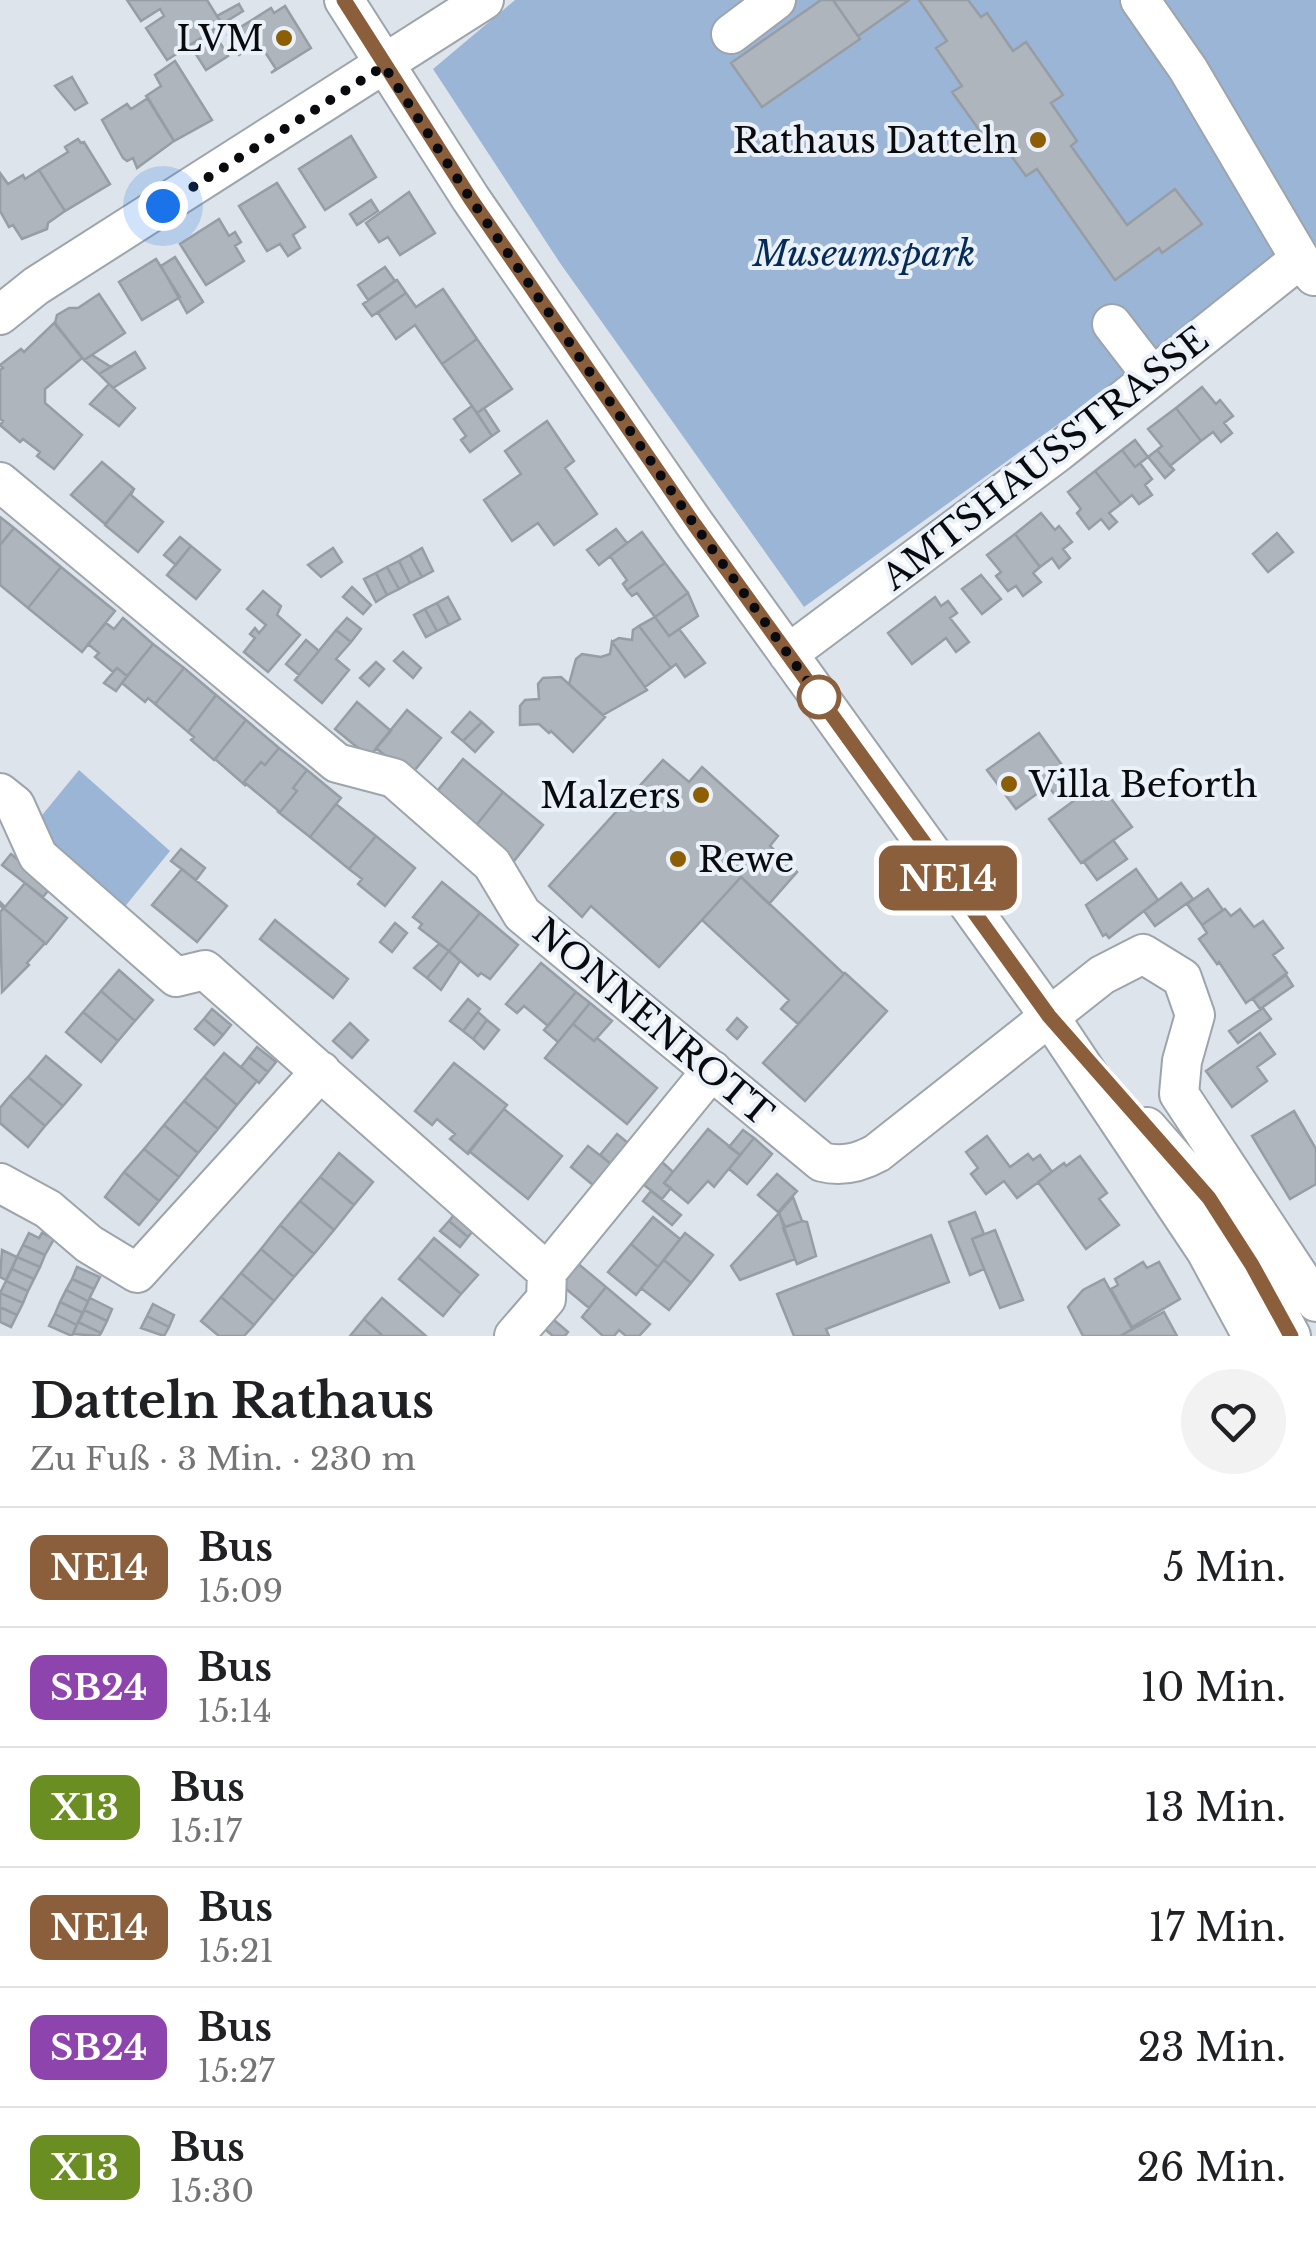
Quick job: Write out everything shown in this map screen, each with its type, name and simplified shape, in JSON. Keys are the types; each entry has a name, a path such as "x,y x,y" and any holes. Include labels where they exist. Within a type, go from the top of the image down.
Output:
{"street":[{"path":"344,0 470,198 694,524 1049,1016 1206,1251 1252,1336"},
{"path":"0,315 36,286 484,0"},
{"path":"731,34 776,0"},
{"path":"1140,0 1188,68 1308,269"},
{"name":"AMTSHAUSSTRASSE","path":"788,654 1058,452 1152,376 1308,269"},
{"path":"1112,324 1152,376"},
{"name":"NONNENROTT","path":"0,482 337,763 394,778 492,864 522,914 822,1162 851,1163 877,1153 1102,975 1143,954 1182,978 1194,1015 1182,1062 1179,1094 1316,1302"},
{"path":"0,793 15,805 38,856 176,977 205,970 547,1272"},
{"path":"1049,1016 1209,1198 1291,1336"},
{"path":"514,1336 546,1299 547,1272 712,1070"},
{"path":"0,1183 48,1209 89,1244 137,1273 322,1071"}],"green space":[{"name":"Museumspark","path":"515,0 1121,0 1132,10 1288,259 804,607 560,263 433,69"},
{"path":"1157,0 1316,0 1316,245 1246,144"},
{"path":"79,770 170,851 123,909 48,849 34,825"}],"building":[{"path":"127,0 207,0 222,24 167,60 146,28 164,16 160,9 141,21"},
{"path":"821,0 833,0 860,39 762,107 731,63"},
{"name":"Rathaus Datteln","path":"833,0 909,0 858,36"},
{"name":"Rathaus Datteln","path":"919,0 968,0 981,17 987,13 1013,51 1026,42 1063,95 1051,103 1077,141 1071,146 1127,225 1175,189 1202,224 1162,253 1159,248 1115,280 1037,169 1026,176 999,139 990,145 952,92 962,86 936,48 947,41"},
{"path":"239,4 243,11 222,24 217,16"},
{"path":"285,6 311,48 271,73 276,69 258,41 239,55 228,35 271,8 274,13"},
{"path":"213,31 228,56 206,70 190,45"},
{"path":"175,61 212,120 174,141 146,96 161,86 155,75"},
{"path":"72,77 87,103 75,110 55,86"},
{"path":"148,98 174,141 137,168 133,158 123,158 102,120 127,104 131,109"},
{"path":"351,136 376,177 325,210 299,169"},
{"path":"78,139 84,142 110,184 65,211 39,170 68,152 65,147"},
{"path":"39,170 65,211 48,223 47,229 22,239 0,211 0,173 8,184"},
{"path":"277,183 305,227 293,235 300,248 288,256 280,244 267,251 239,206"},
{"path":"409,192 435,233 400,255 388,237 379,242 366,223"},
{"path":"371,200 378,211 357,225 350,214"},
{"path":"219,219 229,236 235,232 241,242 235,246 244,261 206,285 180,244"},
{"path":"175,257 203,302 187,313 161,266"},
{"path":"156,259 180,297 142,320 119,282"},
{"path":"385,267 395,281 368,300 358,285"},
{"path":"397,280 406,293 372,316 363,304"},
{"path":"443,289 477,339 442,364 415,325 396,339 378,313 406,293 416,307"},
{"path":"99,294 125,333 84,360 55,323 57,315 78,308"},
{"path":"54,323 82,358 45,389 45,403 82,435 54,469 37,456 40,452 0,425 0,365 21,349 24,352"},
{"path":"477,339 512,389 477,413 442,364"},
{"path":"135,352 145,368 113,388 99,374"},
{"path":"92,355 111,367 99,374 84,360"},
{"path":"109,384 135,408 119,426 90,404"},
{"path":"1202,387 1233,416 1224,423 1232,433 1221,442 1213,432 1201,441 1176,408"},
{"path":"472,406 492,436 470,452 461,440 466,436 454,419"},
{"path":"484,408 499,431 492,436 477,413"},
{"path":"1176,408 1201,441 1170,466 1157,450 1162,446 1148,429"},
{"path":"547,421 574,461 565,468 597,514 554,545 538,523 512,541 484,500 521,474 505,451"},
{"path":"1135,440 1148,457 1135,467 1122,450"},
{"path":"1122,450 1135,467 1140,463 1152,479 1145,485 1152,495 1139,504 1132,495 1121,504 1095,471"},
{"path":"1157,450 1174,470 1165,478 1148,457"},
{"path":"102,462 134,489 105,524 71,495"},
{"path":"1095,471 1121,504 1109,513 1117,522 1109,529 1101,519 1089,529 1068,492"},
{"path":"134,489 131,495 163,522 138,552 105,525"},
{"path":"1041,513 1072,542 1063,549 1070,558 1059,568 1052,558 1040,567 1015,534"},
{"path":"0,517 14,528 0,545"},
{"path":"14,528 61,567 28,608 0,585 0,545"},
{"path":"616,529 627,543 599,565 587,550"},
{"path":"642,532 665,563 627,590 623,584 627,580 610,556"},
{"path":"1277,533 1293,552 1268,572 1253,554"},
{"path":"1015,534 1040,567 1033,573 1041,582 1023,596 1016,586 1008,591 996,576 1001,572 987,555"},
{"path":"180,537 191,546 176,565 164,555"},
{"path":"191,546 220,570 196,599 167,575"},
{"path":"333,548 342,562 321,577 308,565"},
{"path":"422,548 433,571 422,577 410,555"},
{"path":"410,555 422,577 410,583 399,561"},
{"path":"399,561 410,583 399,589 387,567"},
{"path":"665,563 688,593 655,617 637,593 632,596 627,590"},
{"path":"61,567 115,611 82,652 28,608"},
{"path":"387,567 399,589 387,595 376,573"},
{"path":"376,573 387,595 376,602 364,579"},
{"path":"981,575 1001,599 982,614 962,589"},
{"path":"352,587 371,605 363,614 343,597"},
{"path":"263,591 281,606 277,615 300,635 268,672 244,652 255,638 250,634 255,628 259,633 266,625 247,609"},
{"path":"688,593 698,616 669,636 655,617"},
{"path":"448,597 460,619 449,625 437,603"},
{"path":"935,597 941,606 948,601 957,613 950,618 969,642 956,652 946,638 912,664 888,633"},
{"path":"437,603 449,625 437,631 425,609"},
{"path":"425,609 437,631 426,637 414,615"},
{"path":"655,617 669,636 679,629 705,663 685,677 676,664 671,668 639,626"},
{"path":"123,618 153,644 127,676 117,668 113,672 95,657 99,653 88,644 106,623 114,629"},
{"path":"347,618 361,629 351,642 336,630"},
{"path":"639,626 671,668 645,687 612,642 619,638 632,640 633,630"},
{"path":"336,630 351,642 336,659 349,670 322,703 295,680"},
{"path":"306,640 319,651 299,675 286,664"},
{"path":"612,642 647,690 603,715 569,684 576,659 582,654 610,654"},
{"path":"153,644 184,668 155,704 148,698 145,702 122,683"},
{"path":"403,652 421,668 413,678 394,661"},
{"path":"376,662 384,669 369,686 360,678"},
{"path":"117,668 127,676 116,691 104,683"},
{"path":"184,668 216,695 188,732 155,704"},
{"path":"561,677 605,717 573,752 539,724 520,725 520,706 525,700 539,699 538,684 543,678"},
{"path":"216,695 246,720 214,760 191,740 194,737 188,732"},
{"path":"357,702 391,731 369,757 335,729"},
{"path":"407,710 441,738 410,776 376,748"},
{"path":"470,712 482,722 463,741 452,732"},
{"path":"246,720 279,748 265,765 261,762 244,782 246,786 215,759"},
{"path":"482,722 493,732 475,752 463,741"},
{"path":"1039,733 1067,772 1016,809 987,770"},
{"path":"279,748 307,770 280,812 244,782"},
{"path":"463,759 503,792 474,828 434,795"},
{"name":"Rewe","path":"663,760 689,782 702,767 778,836 770,846 797,872 769,904 741,877 659,967 591,906 582,917 549,886"},
{"path":"307,770 341,798 310,837 277,811 297,791 293,788"},
{"path":"1070,770 1076,780 1055,795 1048,786"},
{"path":"1094,786 1105,800 1110,797 1132,827 1081,863 1049,819"},
{"path":"503,792 543,825 514,861 474,828"},
{"path":"336,804 376,836 349,869 310,837"},
{"path":"376,836 415,868 385,906 358,884 362,879 349,869"},
{"path":"1113,840 1127,859 1097,880 1084,862"},
{"path":"181,849 205,868 196,880 171,861"},
{"path":"11,854 51,887 43,897 2,865"},
{"path":"182,869 227,906 197,942 152,905"},
{"path":"1136,869 1158,900 1109,938 1103,936 1086,905"},
{"path":"741,877 844,974 798,1024 781,1009 789,1000 702,920"},
{"path":"442,882 480,913 449,951 419,928 422,924 413,917"},
{"path":"25,883 67,918 46,944 0,905 5,907"},
{"path":"1181,883 1193,899 1155,926 1144,911"},
{"path":"1208,889 1223,910 1202,925 1187,904"},
{"path":"0,905 45,943 2,992 3,909"},
{"path":"1225,909 1231,916 1240,909 1254,927 1263,921 1283,948 1273,955 1287,973 1246,1003 1199,939 1207,933 1202,925"},
{"path":"480,913 518,945 490,979 481,973 478,976 449,951"},
{"path":"275,920 348,979 333,998 260,939"},
{"path":"395,923 407,933 392,952 380,942"},
{"path":"439,944 449,951 427,978 414,968"},
{"path":"449,951 460,961 441,990 427,978"},
{"path":"541,963 576,992 548,1026 524,1006 517,1013 506,1004"},
{"path":"119,970 153,1000 135,1021 101,991"},
{"path":"845,973 887,1011 805,1101 763,1063"},
{"path":"1286,975 1293,986 1260,1009 1253,999"},
{"path":"101,991 135,1021 118,1041 83,1012"},
{"path":"576,992 590,1003 558,1042 544,1030"},
{"path":"468,999 480,1009 463,1031 450,1021"},
{"path":"590,1003 612,1021 594,1041 573,1024"},
{"path":"1263,1008 1271,1019 1238,1043 1229,1031"},
{"path":"212,1009 231,1025 223,1035 204,1019"},
{"path":"83,1012 118,1041 101,1062 66,1032"},
{"path":"478,1012 487,1020 473,1039 463,1031"},
{"path":"737,1018 747,1027 737,1039 727,1030"},
{"path":"204,1019 223,1035 214,1045 195,1029"},
{"path":"487,1020 499,1030 484,1049 473,1039"},
{"path":"350,1023 368,1040 352,1058 333,1041"},
{"path":"573,1024 594,1041 597,1038 657,1088 627,1124 545,1058"},
{"path":"1260,1033 1275,1054 1257,1067 1267,1081 1232,1107 1206,1071"},
{"path":"257,1047 276,1062 268,1072 249,1057"},
{"path":"224,1053 257,1081 237,1105 204,1077"},
{"path":"46,1056 81,1085 63,1106 28,1077"},
{"path":"249,1057 268,1072 259,1083 241,1067"},
{"path":"454,1063 507,1105 468,1154 450,1139 455,1134 437,1119 432,1125 415,1111"},
{"path":"28,1077 63,1106 45,1126 10,1096"},
{"path":"204,1077 237,1105 218,1129 184,1101"},
{"path":"10,1096 45,1126 28,1147 0,1123 0,1108"},
{"path":"184,1101 218,1129 198,1153 164,1125"},
{"path":"504,1109 562,1156 528,1199 469,1151"},
{"path":"1294,1111 1316,1149 1316,1184 1290,1199 1252,1136"},
{"path":"164,1125 198,1153 179,1177 144,1149"},
{"path":"708,1129 740,1155 714,1187 708,1181 688,1203 664,1183"},
{"path":"743,1130 754,1138 740,1155 729,1147"},
{"path":"617,1134 628,1143 611,1164 600,1155"},
{"path":"987,1136 1010,1167 1028,1154 1033,1160 1040,1155 1052,1172 1017,1198 1004,1181 986,1194 971,1174 978,1168 966,1152"},
{"path":"754,1138 772,1154 747,1184 729,1169"},
{"path":"588,1146 611,1164 593,1185 571,1167"},
{"path":"144,1149 179,1177 159,1201 124,1172"},
{"path":"339,1153 373,1182 354,1205 320,1177"},
{"path":"1080,1156 1107,1193 1099,1199 1119,1225 1086,1249 1038,1182"},
{"path":"662,1162 673,1172 664,1183 671,1188 662,1199 644,1185"},
{"path":"124,1172 159,1201 139,1225 105,1197"},
{"path":"777,1174 797,1191 778,1212 758,1195"},
{"path":"320,1177 354,1205 334,1230 300,1201"},
{"path":"651,1191 681,1215 672,1225 643,1201"},
{"path":"793,1197 802,1221 785,1227 779,1213"},
{"path":"300,1201 334,1230 314,1254 280,1225"},
{"path":"457,1211 476,1227 468,1237 449,1221"},
{"path":"975,1212 984,1234 972,1239 984,1269 970,1275 949,1222"},
{"path":"779,1213 795,1259 740,1280 731,1266"},
{"path":"653,1217 680,1239 658,1267 631,1244"},
{"path":"449,1221 468,1237 460,1247 440,1231"},
{"path":"807,1222 816,1256 797,1264 783,1228"},
{"path":"280,1225 314,1254 294,1277 261,1249"},
{"path":"995,1230 1023,1300 1000,1308 972,1239"},
{"path":"29,1233 39,1238 42,1233 54,1239 45,1255 23,1245"},
{"path":"685,1233 713,1255 691,1283 664,1260"},
{"path":"931,1235 949,1282 826,1329 829,1336 794,1336 777,1294"},
{"path":"434,1238 478,1275 461,1294 418,1257"},
{"path":"631,1244 658,1267 636,1295 608,1272"},
{"path":"23,1245 45,1255 40,1267 17,1257"},
{"path":"261,1249 294,1277 274,1301 241,1273"},
{"path":"2,1250 17,1257 6,1280 0,1277"},
{"path":"17,1257 40,1267 34,1279 12,1269"},
{"path":"418,1257 461,1294 443,1316 399,1279"},
{"path":"664,1260 691,1283 669,1310 641,1288"},
{"path":"576,1262 606,1287 589,1308 559,1283"},
{"path":"1143,1262 1147,1268 1159,1262 1180,1299 1132,1327 1111,1289 1118,1285 1115,1279"},
{"path":"77,1267 100,1277 94,1289 72,1279"},
{"path":"12,1269 34,1279 28,1291 6,1281"},
{"path":"241,1273 274,1301 254,1325 221,1297"},
{"path":"72,1279 94,1289 88,1301 66,1290"},
{"path":"1104,1279 1132,1329 1120,1336 1083,1336 1068,1307 1083,1290"},
{"path":"6,1281 28,1291 23,1303 0,1293"},
{"path":"606,1287 650,1324 639,1336 626,1336 619,1330 614,1336 603,1336 582,1317"},
{"path":"66,1290 88,1301 83,1313 60,1302"},
{"path":"0,1293 23,1303 17,1315 0,1307"},
{"path":"221,1297 254,1325 244,1336 219,1336 201,1321"},
{"path":"90,1298 112,1309 107,1321 84,1310"},
{"path":"382,1298 426,1336 383,1336 364,1319"},
{"path":"60,1302 83,1313 77,1325 55,1314"},
{"path":"153,1304 174,1315 169,1327 147,1316"},
{"path":"0,1307 17,1315 11,1327 0,1322"},
{"path":"84,1310 107,1321 101,1333 78,1322"},
{"path":"1164,1312 1177,1336 1120,1336"},
{"path":"55,1314 77,1325 72,1336 49,1326"},
{"path":"548,1315 568,1332 565,1336 553,1336 540,1325"},
{"path":"147,1316 169,1327 164,1336 141,1328"},
{"path":"364,1319 383,1336 350,1336"},
{"path":"78,1322 101,1333 73,1334"}],"bus line":[{"name":"NE14","path":"344,0 470,198 694,524 1049,1016 1209,1198 1291,1336"}],"place":[{"name":"LVM","path":"284,38"},
{"name":"Rathaus Datteln","path":"1038,140"},
{"name":"Villa Beforth","path":"1009,784"},
{"name":"Malzers","path":"701,795"},
{"name":"Rewe","path":"678,859"}],"route":[{"path":"163,206 384,66 694,524 819,697"}]}
